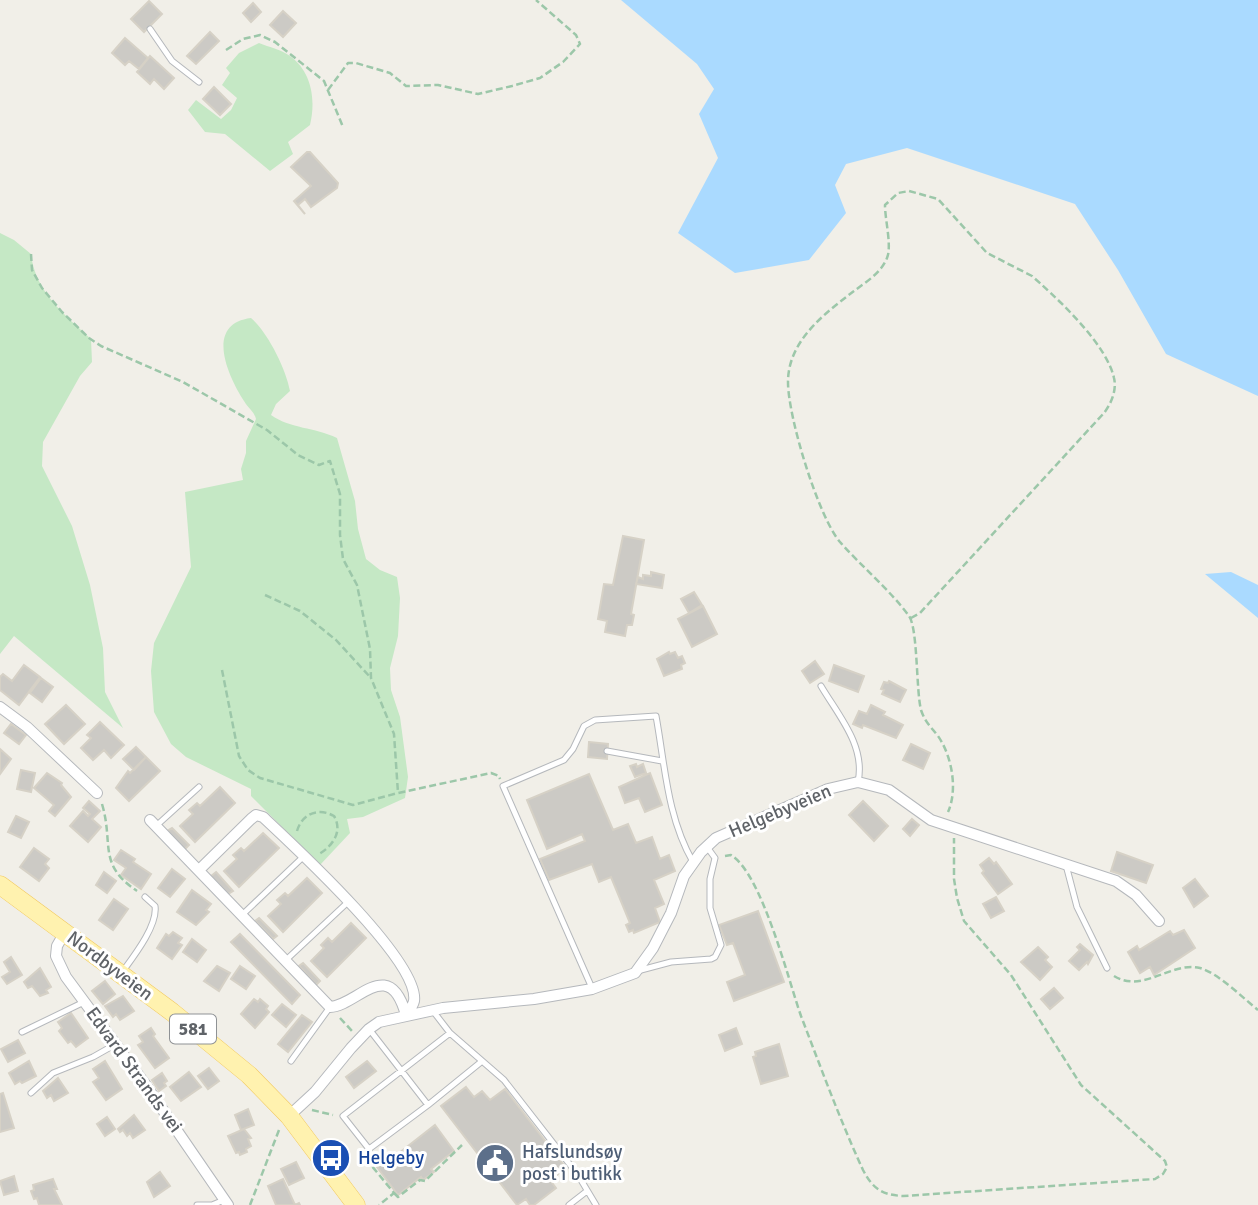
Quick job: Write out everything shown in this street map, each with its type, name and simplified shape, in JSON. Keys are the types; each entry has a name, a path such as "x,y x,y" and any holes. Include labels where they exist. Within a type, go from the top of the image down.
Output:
{"main road":[{"name":"Nordbyveien","path":"0,886 65,932 227,1056 293,1113 356,1205"}],"street":[{"path":"0,708 27,727 97,793"},
{"name":"Helgebyveien","path":"635,973 653,948 671,913 684,876 693,862 716,838 828,789 858,782 889,790 931,820 1116,881 1136,895 1159,921"},
{"path":"199,870 256,815 263,817 301,851 402,965 414,995 414,1003 406,1015"},
{"path":"153,823 330,1007 339,1006 367,989 383,986 398,995 406,1015"},
{"name":"Edvard Strands vei","path":"65,932 57,946 56,957 66,977 226,1203"},
{"path":"293,1113 315,1092 369,1029 379,1022 432,1010 534,999 592,989 635,973"}],"lane":[{"path":"150,29 172,61 199,82"},
{"path":"821,687 840,715 859,754 858,782"},
{"path":"592,989 502,786 564,760 573,749 584,726 595,720 656,716 662,761 682,844 693,862"},
{"path":"607,751 662,761"},
{"path":"153,823 199,787"},
{"path":"635,973 671,962 711,959 720,949 721,940 710,908 710,879 715,858 706,847"},
{"path":"242,916 301,851"},
{"path":"1066,865 1082,920 1107,968"},
{"path":"121,974 142,943 155,916 155,906 145,897"},
{"path":"285,961 348,902"},
{"path":"22,1032 84,1002"},
{"path":"291,1061 330,1007"},
{"path":"432,1010 450,1033 504,1080 570,1165 596,1205"},
{"path":"369,1029 428,1105"},
{"path":"450,1033 343,1116 369,1149 481,1062"},
{"path":"31,1093 53,1073 93,1057 116,1044"},
{"path":"569,1205 587,1191"},
{"path":"197,1205 226,1203"}],"path":[{"path":"328,89 348,64 356,63 390,74 406,86 438,85 478,94 540,78 564,62 580,44 576,35 536,0"},
{"path":"226,50 243,38 260,35 275,42 324,81 343,127"},
{"path":"715,858 731,855 736,858 757,892 828,1086 863,1170 879,1191 903,1196 1155,1179 1166,1172 1165,1161 1082,1085 1011,975 964,921 954,879 949,825 952,780 948,756 938,736 926,724 921,708 911,618 838,540 824,513 794,419 788,381 792,356 803,336 838,303 876,275 888,257 885,205 898,193 909,191 939,199 987,253 1032,276 1041,284 1094,342 1108,362 1115,379 1115,391 1104,413 920,613 911,618"},
{"path":"31,254 33,270 42,288 89,338 101,346 183,382 267,430 298,455 319,465 330,461 340,494 343,559 357,585 370,649 371,678"},
{"path":"265,595 300,611 336,640 371,678 394,734 398,793"},
{"path":"222,670 239,756 248,770 260,778 353,805 491,773 499,776 502,786"},
{"path":"97,793 107,821 113,869 121,879 145,897"},
{"path":"316,812 334,816 337,834 327,849 316,854 301,851 296,831 302,820 316,812"},
{"path":"1107,968 1116,977 1128,981 1156,978 1180,969 1200,968 1212,974 1258,1010"},
{"path":"330,1007 352,1031"},
{"path":"250,1205 277,1133 293,1113 313,1110 343,1116"},
{"path":"369,1149 371,1165 398,1197 420,1180 425,1181 435,1174 436,1168 462,1145"},
{"path":"379,1205 394,1193"}],"green space":[{"path":"259,43 283,52 297,63 308,78 312,96 310,125 288,142 293,154 270,171 225,134 205,132 188,110 196,100 221,119 231,110 237,98 222,85 230,73 226,68 239,53"},
{"path":"0,233 31,254 38,280 45,291 62,312 91,339 92,362 80,376 43,442 42,466 72,526 90,585 103,648 105,692 123,728 14,636 0,654"},
{"path":"251,318 275,352 285,372 290,391 276,404 271,415 287,423 337,438 355,501 358,529 366,559 380,570 397,577 400,598 398,636 390,668 391,690 400,717 408,777 405,798 363,817 347,819 350,833 320,865 251,796 251,789 186,757 171,744 154,712 151,671 154,643 191,567 185,492 243,480 241,469 246,453 246,441 256,419 232,378 224,352 224,340 228,330 237,322"}],"water":[{"path":"621,0 1258,0 1258,396 1166,354 1118,270 1075,204 907,148 846,164 835,185 846,213 809,260 735,273 678,233 718,158 699,114 714,89 697,64"},
{"path":"1231,572 1258,585 1258,618 1205,574"}],"building":[{"path":"149,1 162,14 144,32 131,19"},
{"path":"253,3 261,12 251,22 243,13"},
{"path":"283,11 296,23 283,37 270,25"},
{"path":"210,32 219,41 196,64 187,56"},
{"path":"125,38 148,58 139,69 129,61 125,65 112,53"},
{"path":"150,56 174,78 164,89 154,79 150,84 137,72"},
{"path":"214,87 231,104 220,115 203,99"},
{"path":"310,152 338,183 337,188 311,207 305,199 298,205 305,214 294,201 311,186 291,167"},
{"path":"623,536 644,540 631,614 634,615 632,625 627,625 625,636 605,632 607,621 598,619 604,584 613,585"},
{"path":"651,572 664,575 662,588 636,584 638,577 643,579 643,575 651,576"},
{"path":"694,592 702,605 689,613 681,599"},
{"path":"703,606 717,634 692,647 678,619"},
{"path":"669,652 675,652 678,658 682,656 685,663 681,665 682,669 664,676 657,659"},
{"path":"815,661 824,674 810,683 802,671"},
{"path":"24,665 40,677 19,705 0,690 0,677 3,674 12,681"},
{"path":"834,665 864,676 858,692 829,681"},
{"path":"41,678 53,687 42,702 30,693"},
{"path":"889,681 906,690 900,702 882,694 884,682"},
{"path":"66,705 85,724 64,744 45,724"},
{"path":"871,705 885,712 883,715 903,725 896,738 863,725 862,728 853,724 859,711 867,714"},
{"path":"100,722 124,745 111,758 104,750 93,760 81,748 91,738 87,735"},
{"path":"11,724 26,735 19,744 4,733"},
{"path":"589,742 608,744 607,759 588,757"},
{"path":"911,744 930,753 923,769 903,760"},
{"path":"136,747 146,757 134,770 123,759"},
{"path":"0,749 11,759 0,774"},
{"path":"146,757 160,771 129,801 116,788 128,771 130,773"},
{"path":"636,764 637,767 643,764 646,773 635,777 630,766"},
{"path":"21,770 35,773 31,792 17,789"},
{"path":"47,773 62,783 71,797 55,816 49,811 54,805 34,788"},
{"path":"650,773 662,805 645,812 639,798 625,803 619,787"},
{"path":"589,774 613,830 628,824 636,843 652,837 660,859 669,855 675,871 654,880 664,904 655,908 660,922 634,933 633,930 629,932 626,925 630,923 611,877 599,882 592,864 549,880 540,859 585,841 582,834 547,849 527,800"},
{"path":"220,787 235,803 195,842 180,826 193,814 189,810 197,803 200,806"},
{"path":"89,801 100,811 92,819 101,827 88,842 70,826 83,811 88,816 90,814 83,808"},
{"path":"863,801 888,826 874,841 849,815"},
{"path":"16,816 29,822 21,838 8,832"},
{"path":"912,819 919,825 910,836 903,829"},
{"path":"172,828 189,845 185,849 167,831"},
{"path":"263,833 279,848 239,887 224,871 237,859 233,855 241,848 244,851"},
{"path":"34,848 49,859 45,864 49,868 39,881 20,867"},
{"path":"121,850 151,874 141,889 121,875 126,868 114,860"},
{"path":"1117,852 1153,865 1146,883 1111,871"},
{"path":"989,858 994,864 996,862 1012,884 998,894 982,873 984,871 980,865"},
{"path":"172,869 185,879 170,897 158,888"},
{"path":"104,872 116,881 107,893 96,885"},
{"path":"216,872 233,891 228,894 211,876"},
{"path":"307,878 322,893 283,932 268,916 281,904 277,900 285,893 288,896"},
{"path":"1195,879 1208,896 1194,907 1183,888"},
{"path":"192,890 211,904 206,910 209,912 196,925 177,912"},
{"path":"996,897 1004,911 991,918 983,904"},
{"path":"114,899 128,909 113,930 99,920"},
{"path":"758,911 784,982 734,1001 727,982 745,975 733,943 727,945 719,925"},
{"path":"259,918 277,936 273,939 255,921"},
{"path":"351,923 366,938 327,977 311,961 324,948 321,945 328,938 332,942"},
{"path":"1184,930 1195,948 1154,975 1150,967 1140,973 1128,952 1137,946 1139,950 1170,931 1173,935"},
{"path":"173,932 182,938 178,943 182,945 172,959 157,948 166,934 169,936"},
{"path":"240,934 300,995 292,1004 231,942"},
{"path":"192,939 206,950 197,962 183,952"},
{"path":"1080,944 1093,955 1088,964 1087,962 1079,970 1069,961 1080,950 1077,947"},
{"path":"1038,947 1048,957 1045,960 1052,967 1040,980 1021,962"},
{"path":"11,957 22,975 7,984 2,977 10,972 4,962"},
{"path":"303,963 320,981 316,985 299,966"},
{"path":"217,966 230,973 219,991 204,981"},
{"path":"240,966 255,976 246,989 231,979"},
{"path":"40,968 51,987 46,990 48,993 40,996 32,986 28,988 24,982"},
{"path":"105,981 115,994 103,1004 92,991"},
{"path":"1054,988 1063,998 1050,1009 1041,999"},
{"path":"123,996 134,1011 120,1020 116,1014 113,1017 105,1006"},
{"path":"254,999 258,1002 260,999 268,1006 266,1009 269,1012 255,1028 241,1014"},
{"path":"282,1004 296,1015 286,1027 272,1015"},
{"path":"71,1013 88,1038 76,1047 71,1041 68,1043 59,1031 62,1028 58,1022"},
{"path":"302,1015 312,1022 288,1052 278,1044"},
{"path":"151,1028 155,1034 153,1036 169,1058 155,1068 138,1045 143,1042 139,1036"},
{"path":"736,1028 742,1044 725,1051 719,1035"},
{"path":"18,1040 25,1053 8,1062 1,1049"},
{"path":"779,1044 788,1076 761,1084 753,1057 756,1056 755,1052"},
{"path":"29,1061 36,1076 15,1084 9,1073"},
{"path":"105,1061 122,1089 106,1100 93,1082 99,1078 93,1069"},
{"path":"367,1061 376,1071 354,1088 346,1077"},
{"path":"209,1068 219,1081 208,1089 198,1076"},
{"path":"189,1072 201,1087 181,1101 170,1087"},
{"path":"162,1073 167,1081 164,1083 166,1086 159,1091 152,1080"},
{"path":"58,1078 68,1093 54,1101 51,1095 47,1098 43,1091"},
{"path":"466,1087 474,1097 482,1091 490,1100 505,1089 566,1168 550,1180 556,1188 534,1205 530,1205 526,1199 517,1205 441,1106"},
{"path":"3,1093 14,1128 0,1132 0,1094"},
{"path":"248,1109 254,1125 241,1130 235,1115"},
{"path":"134,1115 145,1130 133,1138 130,1133 127,1136 123,1130 120,1132 118,1129"},
{"path":"107,1117 115,1129 105,1136 97,1124"},
{"path":"435,1125 454,1151 431,1169 434,1172 423,1180 421,1177 398,1195 377,1167 384,1162 385,1164"},
{"path":"244,1129 251,1138 248,1139 251,1146 246,1149 247,1152 240,1155 239,1152 236,1153 228,1136"},
{"path":"296,1162 304,1178 289,1185 281,1169"},
{"path":"160,1172 170,1186 154,1197 147,1182"},
{"path":"14,1176 18,1191 4,1195 0,1181"},
{"path":"53,1179 57,1189 54,1189 62,1205 39,1205 31,1191 34,1190 33,1185"},
{"path":"283,1179 295,1205 276,1205 268,1186"}],"place":[{"name":"Helgeby","path":"331,1158"},
{"name":"Hafslundsøy post i butikk","path":"495,1163"}]}
